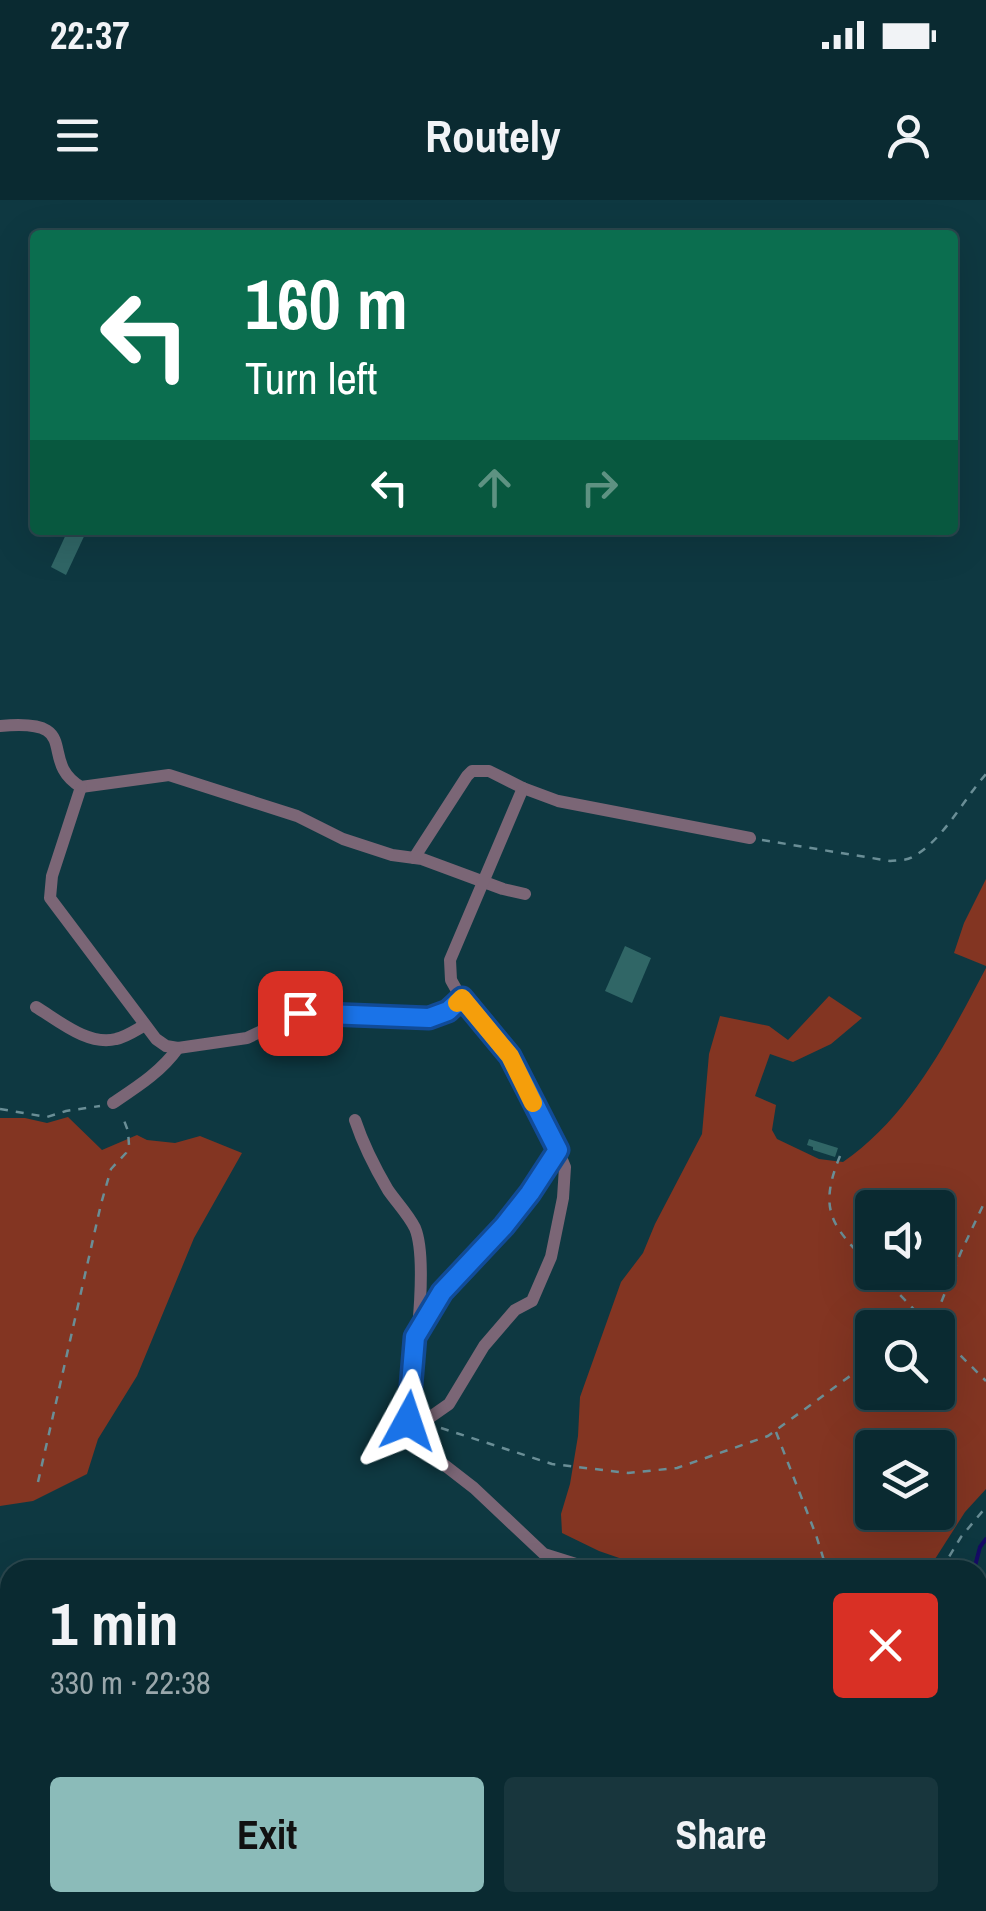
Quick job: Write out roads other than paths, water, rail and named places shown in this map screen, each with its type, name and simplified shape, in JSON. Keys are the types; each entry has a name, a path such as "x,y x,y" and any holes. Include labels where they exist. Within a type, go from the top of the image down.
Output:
{"street":[{"path":"0,726 30,724 44,729 54,737 69,780 81,787 169,775 297,816 343,839 526,894"},
{"path":"414,858 472,771 489,771 558,801 750,838"},
{"path":"81,787 52,876 50,898 145,1025 166,1046 178,1048 247,1038 300,1013 429,1018 448,1011 462,998"},
{"path":"409,1432 449,1404 484,1346 515,1310 532,1301 551,1257 563,1198 565,1167 510,1056 451,980 450,960 523,788"},
{"path":"36,1007 100,1041 114,1040 145,1025"},
{"path":"113,1103 149,1079 178,1048"},
{"path":"355,1120 388,1190 416,1232 420,1279 409,1432 416,1443 474,1488 544,1554 563,1560"},
{"path":"415,1337 442,1292 504,1226 558,1150"}],"waterway":[{"path":"977,1560 986,1539"}]}
